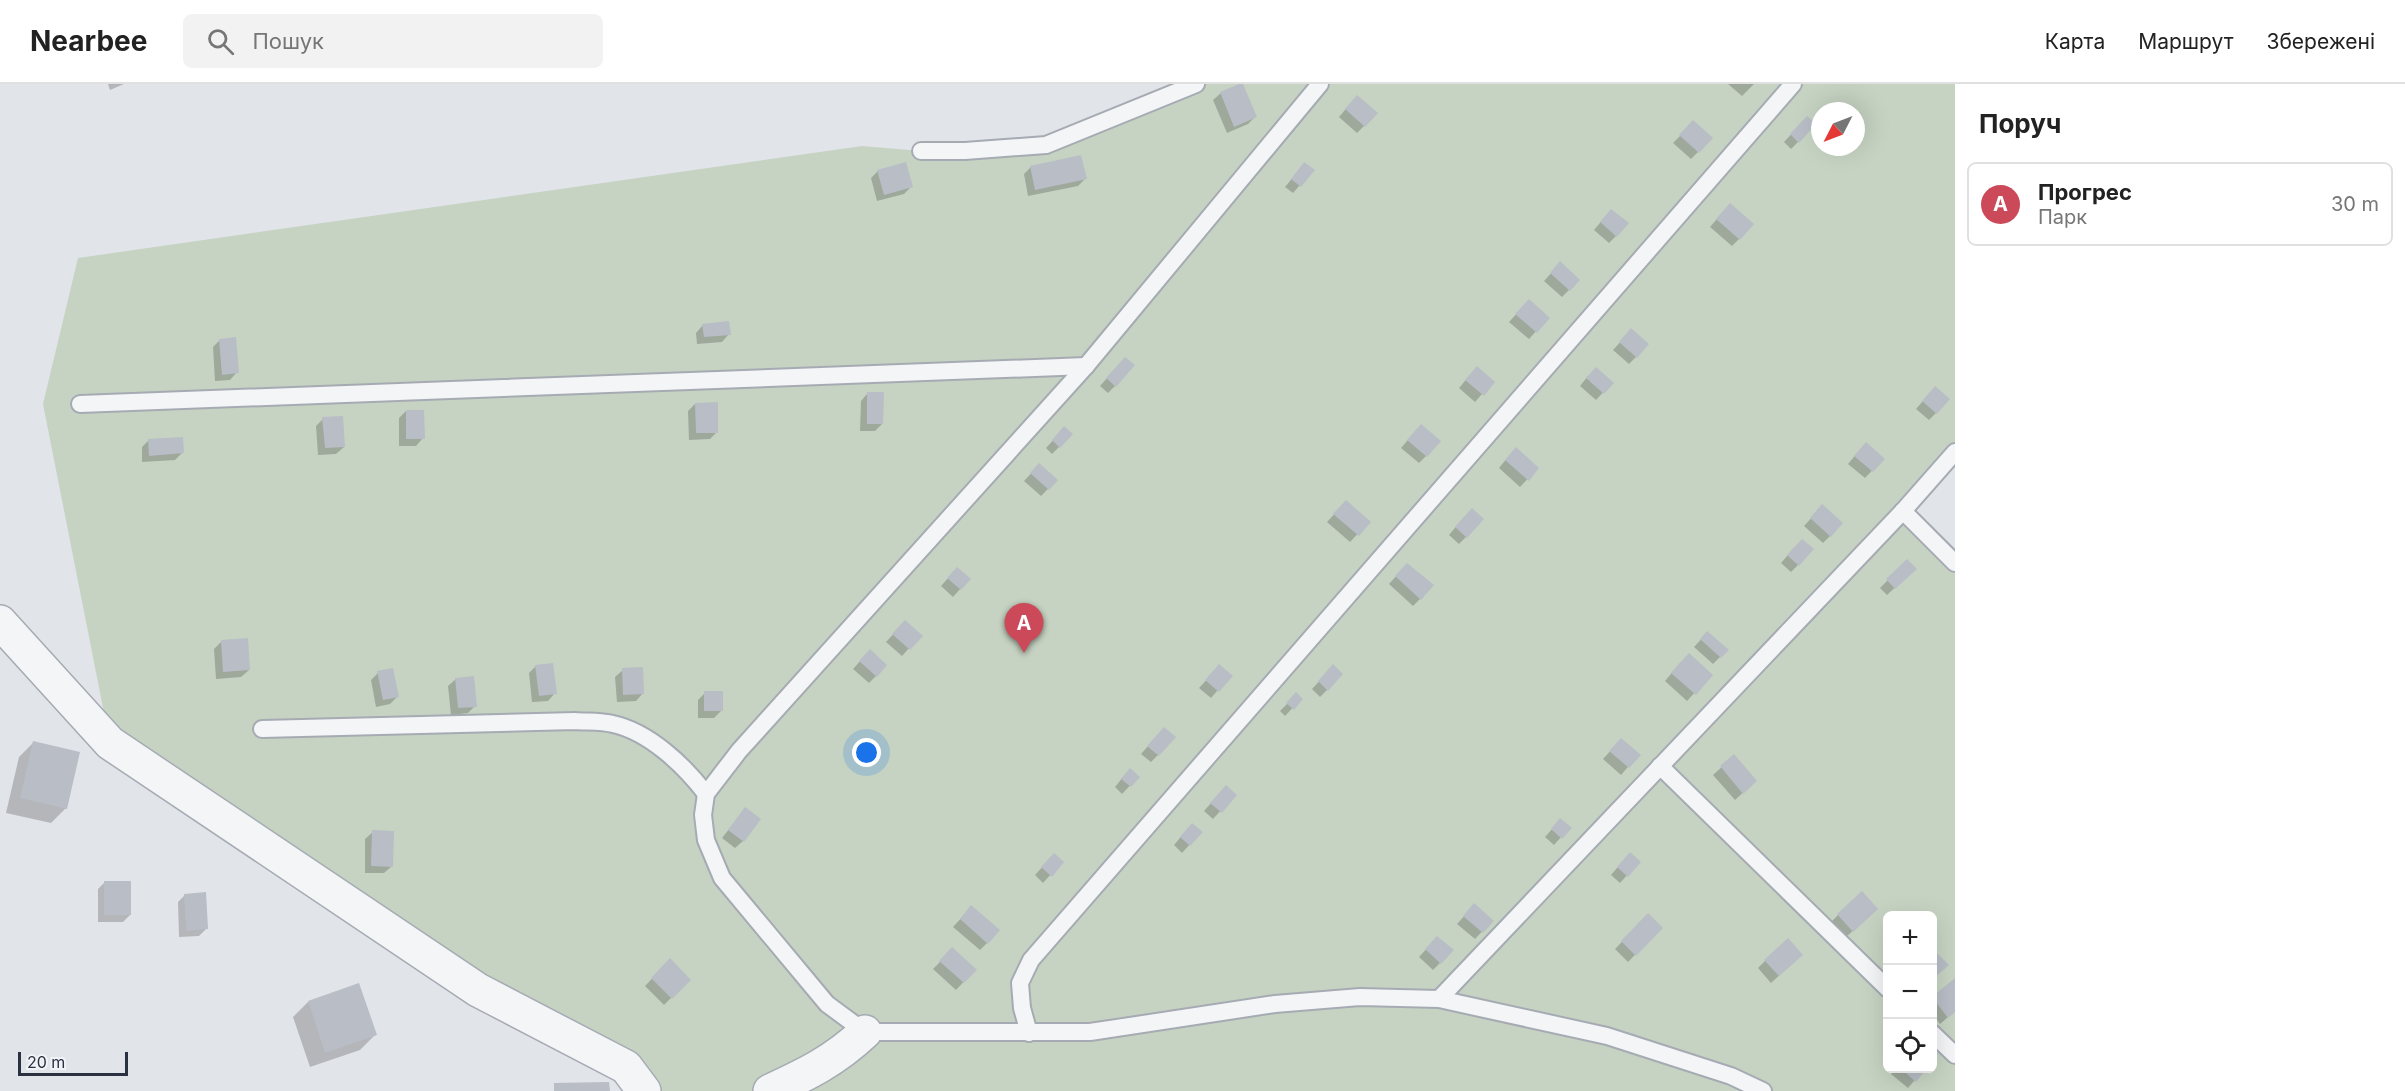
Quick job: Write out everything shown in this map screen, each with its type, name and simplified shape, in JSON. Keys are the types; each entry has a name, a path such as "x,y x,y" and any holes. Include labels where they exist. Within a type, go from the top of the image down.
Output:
{"street":[{"path":"0,622 110,743 478,990 626,1067 644,1091"},
{"path":"770,1091 811,1072 842,1054 865,1032"}],"lane":[{"path":"921,151 965,151 1046,145 1196,84"},
{"path":"1320,84 1086,366 739,751 706,794 703,815 706,840 722,878 827,1004 865,1032 1090,1032 1275,1004 1360,997 1439,999 1607,1036 1731,1076 1763,1091"},
{"path":"1029,1033 1022,1008 1020,983 1031,960 1793,84"},
{"path":"80,405 1086,366"},
{"path":"1439,999 1903,511 1955,452"},
{"path":"1903,511 1955,563"},
{"path":"262,729 575,721 613,724 648,738 693,777 706,794"},
{"path":"1660,766 1883,985"},
{"path":"1937,1038 1955,1055"}],"green space":[{"path":"1196,84 1955,84 1955,452 1904,511 1955,563 1955,1091 644,1091 110,743 43,404 78,258 862,146 921,151 1046,145"}],"building":[{"path":"1243,84 1257,117 1234,127 1220,92"},
{"path":"1357,95 1378,113 1365,127 1345,109"},
{"path":"1807,116 1811,120 1811,130 1799,143 1790,134"},
{"path":"1693,120 1713,138 1699,153 1679,135"},
{"path":"1081,155 1087,179 1035,190 1030,166"},
{"path":"906,162 913,187 884,195 877,170"},
{"path":"1304,162 1315,170 1301,187 1291,179"},
{"path":"1730,203 1754,224 1740,240 1716,219"},
{"path":"1611,209 1629,223 1617,237 1600,222"},
{"path":"1560,261 1580,280 1570,291 1550,273"},
{"path":"1529,299 1550,318 1537,333 1515,314"},
{"path":"729,321 731,335 704,337 702,324"},
{"path":"1631,328 1649,344 1637,358 1619,342"},
{"path":"236,337 239,373 222,375 219,339"},
{"path":"1125,357 1135,365 1116,387 1106,378"},
{"path":"1477,366 1495,382 1484,396 1465,380"},
{"path":"1596,367 1614,383 1604,394 1586,378"},
{"path":"1935,386 1950,399 1937,414 1922,401"},
{"path":"867,392 884,392 883,424 867,424"},
{"path":"718,402 718,433 696,433 695,403"},
{"path":"406,410 424,410 425,439 406,439"},
{"path":"343,416 345,447 325,448 322,417"},
{"path":"1421,424 1441,441 1427,457 1407,440"},
{"path":"1064,426 1073,434 1060,448 1052,440"},
{"path":"183,437 184,453 149,456 148,439"},
{"path":"1866,442 1885,459 1873,472 1854,456"},
{"path":"1516,447 1539,468 1529,481 1505,460"},
{"path":"1039,463 1058,480 1049,490 1030,473"},
{"path":"1346,500 1371,522 1359,536 1333,514"},
{"path":"1822,504 1843,523 1831,537 1810,518"},
{"path":"1472,508 1484,519 1467,538 1455,527"},
{"path":"1802,539 1814,549 1799,566 1787,555"},
{"path":"1907,559 1917,569 1895,589 1886,579"},
{"path":"1407,563 1434,585 1421,600 1395,576"},
{"path":"957,567 971,579 961,590 947,578"},
{"path":"905,620 923,636 910,650 892,634"},
{"path":"1707,631 1729,650 1721,658 1700,639"},
{"path":"248,638 250,670 223,672 221,640"},
{"path":"870,649 887,665 877,677 859,661"},
{"path":"1689,653 1713,675 1696,695 1671,673"},
{"path":"553,663 557,694 539,696 535,665"},
{"path":"1219,664 1233,676 1219,692 1205,680"},
{"path":"1333,664 1343,674 1328,691 1318,681"},
{"path":"643,667 644,694 623,695 622,668"},
{"path":"393,668 399,697 383,700 377,671"},
{"path":"474,676 477,707 458,708 455,678"},
{"path":"704,691 723,691 723,711 704,711"},
{"path":"1296,692 1303,699 1294,710 1286,703"},
{"path":"1164,727 1176,737 1159,756 1147,746"},
{"path":"1621,738 1641,755 1629,768 1609,751"},
{"path":"33,741 80,752 67,809 20,798"},
{"path":"1734,754 1757,781 1743,794 1720,766"},
{"path":"1130,768 1140,777 1131,787 1121,779"},
{"path":"1226,785 1237,795 1222,813 1210,803"},
{"path":"745,807 761,819 744,842 728,830"},
{"path":"1560,818 1572,828 1562,839 1551,829"},
{"path":"1192,823 1203,832 1190,846 1180,837"},
{"path":"372,830 394,831 393,867 371,866"},
{"path":"1630,852 1641,862 1628,877 1617,867"},
{"path":"1054,853 1064,862 1052,877 1041,867"},
{"path":"104,881 131,881 131,915 104,915"},
{"path":"1862,891 1878,909 1853,932 1837,914"},
{"path":"206,892 208,929 186,931 184,894"},
{"path":"1474,903 1494,921 1483,933 1463,916"},
{"path":"971,905 1000,930 988,944 960,919"},
{"path":"1648,913 1663,928 1636,956 1621,941"},
{"path":"1437,936 1454,950 1441,964 1425,949"},
{"path":"1788,938 1803,955 1779,976 1764,960"},
{"path":"952,947 977,970 964,983 939,961"},
{"path":"1937,953 1949,965 1937,976"},
{"path":"670,958 691,980 672,999 651,978"},
{"path":"1955,978 1955,1012 1948,1018 1937,1004 1937,993"},
{"path":"359,983 377,1035 325,1053 308,1001"},
{"path":"1906,1073 1923,1073 1916,1082"},
{"path":"609,1082 610,1091 554,1091 554,1083"}],"place":[{"name":"Прогрес","path":"1024,653"}]}
